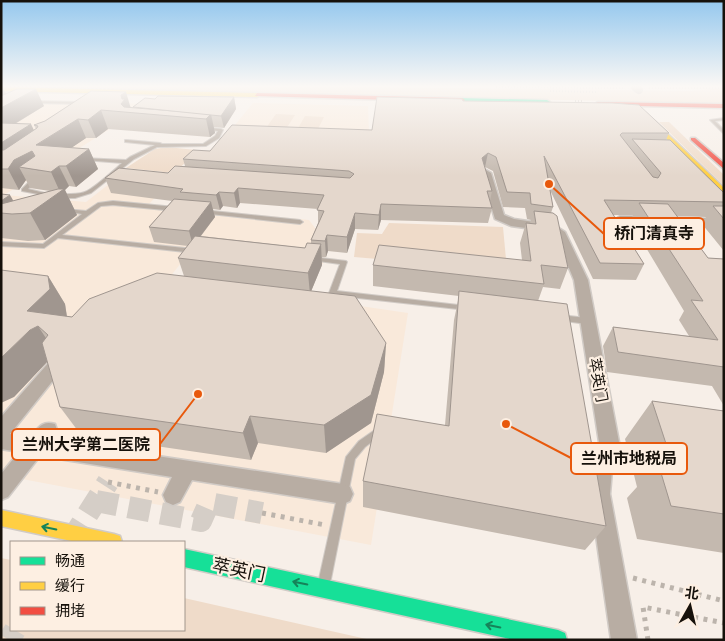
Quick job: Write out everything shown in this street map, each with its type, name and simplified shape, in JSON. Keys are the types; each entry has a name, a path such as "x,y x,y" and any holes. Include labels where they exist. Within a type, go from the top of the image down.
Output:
{"main road":[{"path":"647,117 682,151 721,195"},
{"path":"681,128 722,165"},
{"path":"1,518 109,541"},
{"name":"萃英门","path":"185,558 558,640"}],"street":[{"name":"萃英门","path":"486,172 499,217 511,222 550,228 561,235 581,280 609,442 600,494 624,640"},
{"path":"1,431 57,364"},
{"path":"1,490 48,430"},
{"path":"1,441 34,448 343,494"},
{"path":"173,495 187,470"}],"lane":[{"path":"724,119 712,120 724,133"},
{"path":"127,141 202,148 221,130 198,128"},
{"path":"41,174 24,190 38,194 75,196 89,192 127,162 162,144"},
{"path":"119,145 152,148"},
{"path":"79,158 127,162"},
{"path":"1,244 44,246 100,204 113,203 182,210"},
{"path":"62,210 87,213"},
{"path":"192,211 300,222"},
{"path":"620,218 648,219"},
{"path":"667,219 724,221"},
{"path":"57,236 206,252"},
{"path":"307,259 344,262 333,293 480,309"},
{"path":"548,317 587,321"},
{"path":"323,588 351,457 362,444 383,427"}],"path":[{"path":"108,482 173,495"},
{"path":"262,513 336,527"},
{"path":"613,573 724,602"},
{"path":"648,640 643,608 724,623"}],"shaded area":[{"path":"1,117 129,117 4,195 86,202 113,181 167,185 149,204 309,220 315,228 332,231 323,264 190,252 169,278 408,313 371,545 1,475"},
{"path":"242,117 368,117 369,133 208,158"},
{"path":"274,117 294,117 286,129 266,128"},
{"path":"304,117 324,117 317,131 297,130"},
{"path":"659,122 669,122 724,175 724,186"},
{"path":"167,147 196,150 197,152 174,173 126,168 155,149"},
{"path":"389,223 503,227 507,270 354,257 357,233 382,234"},
{"path":"1,558 10,560 10,631 185,631 185,598 371,640 1,640"}],"building":[{"path":"51,117 92,117 88,120 78,119 36,145 89,149 66,166 59,166 51,172 19,167 35,156 32,151 14,160 8,169 1,169 1,150 4,150 37,128 38,126 34,125"},
{"path":"182,117 208,117 206,119"},
{"path":"374,117 652,117 669,133 622,133 620,135 653,177 658,178 661,173 632,139 670,140 724,193 724,202 604,200 644,264 600,263 544,156 553,207 531,204 530,193 507,192 496,157 488,153 482,158 492,191 487,191 492,208 381,204 379,215 355,213 347,237 327,235 325,241 311,240 324,211 317,210 324,195 238,188 234,193 219,192 216,195 180,192 183,189 105,178 119,168 168,173 175,166 350,178 354,174 349,171 183,159 193,150 210,151 232,125 372,130"},
{"path":"1,123 31,124 1,143"},
{"path":"64,189 30,213 1,213 1,204"},
{"path":"1,194 10,195 1,201"},
{"path":"174,199 211,202 189,231 149,227"},
{"path":"639,203 668,204 708,258 724,259 724,367 618,352 613,327 718,340 691,300 703,301"},
{"path":"713,206 724,206 724,219"},
{"path":"534,211 553,213 557,216 568,268 541,265 544,284 373,265 379,245 531,261 526,223 536,224"},
{"path":"195,236 305,248 307,243 321,244 308,273 178,258"},
{"path":"1,270 48,276 50,289 27,311 72,317 89,299 157,273 355,296 386,343 371,395 324,425 250,416 243,433 60,407 42,343 48,335 38,326 30,330 1,358"},
{"path":"459,291 567,304 606,526 363,481 377,414 449,426"},
{"path":"652,401 724,411 724,514 671,506 658,463 673,465"}],"tunnel":[{"path":"71,541 108,482"},
{"path":"96,501 201,521 209,503 262,513"},
{"path":"9,640 14,631"}],"traffic: fast":[{"path":"185,558 558,640"}],"traffic: slow":[{"path":"647,117 724,193"},
{"path":"1,518 109,541"}],"traffic: jam":[{"path":"693,139 724,167"}],"place":[{"name":"桥门清真寺","path":"549,184"},
{"name":"兰州大学第二医院","path":"198,394"},
{"name":"兰州市地税局","path":"506,424"}]}
